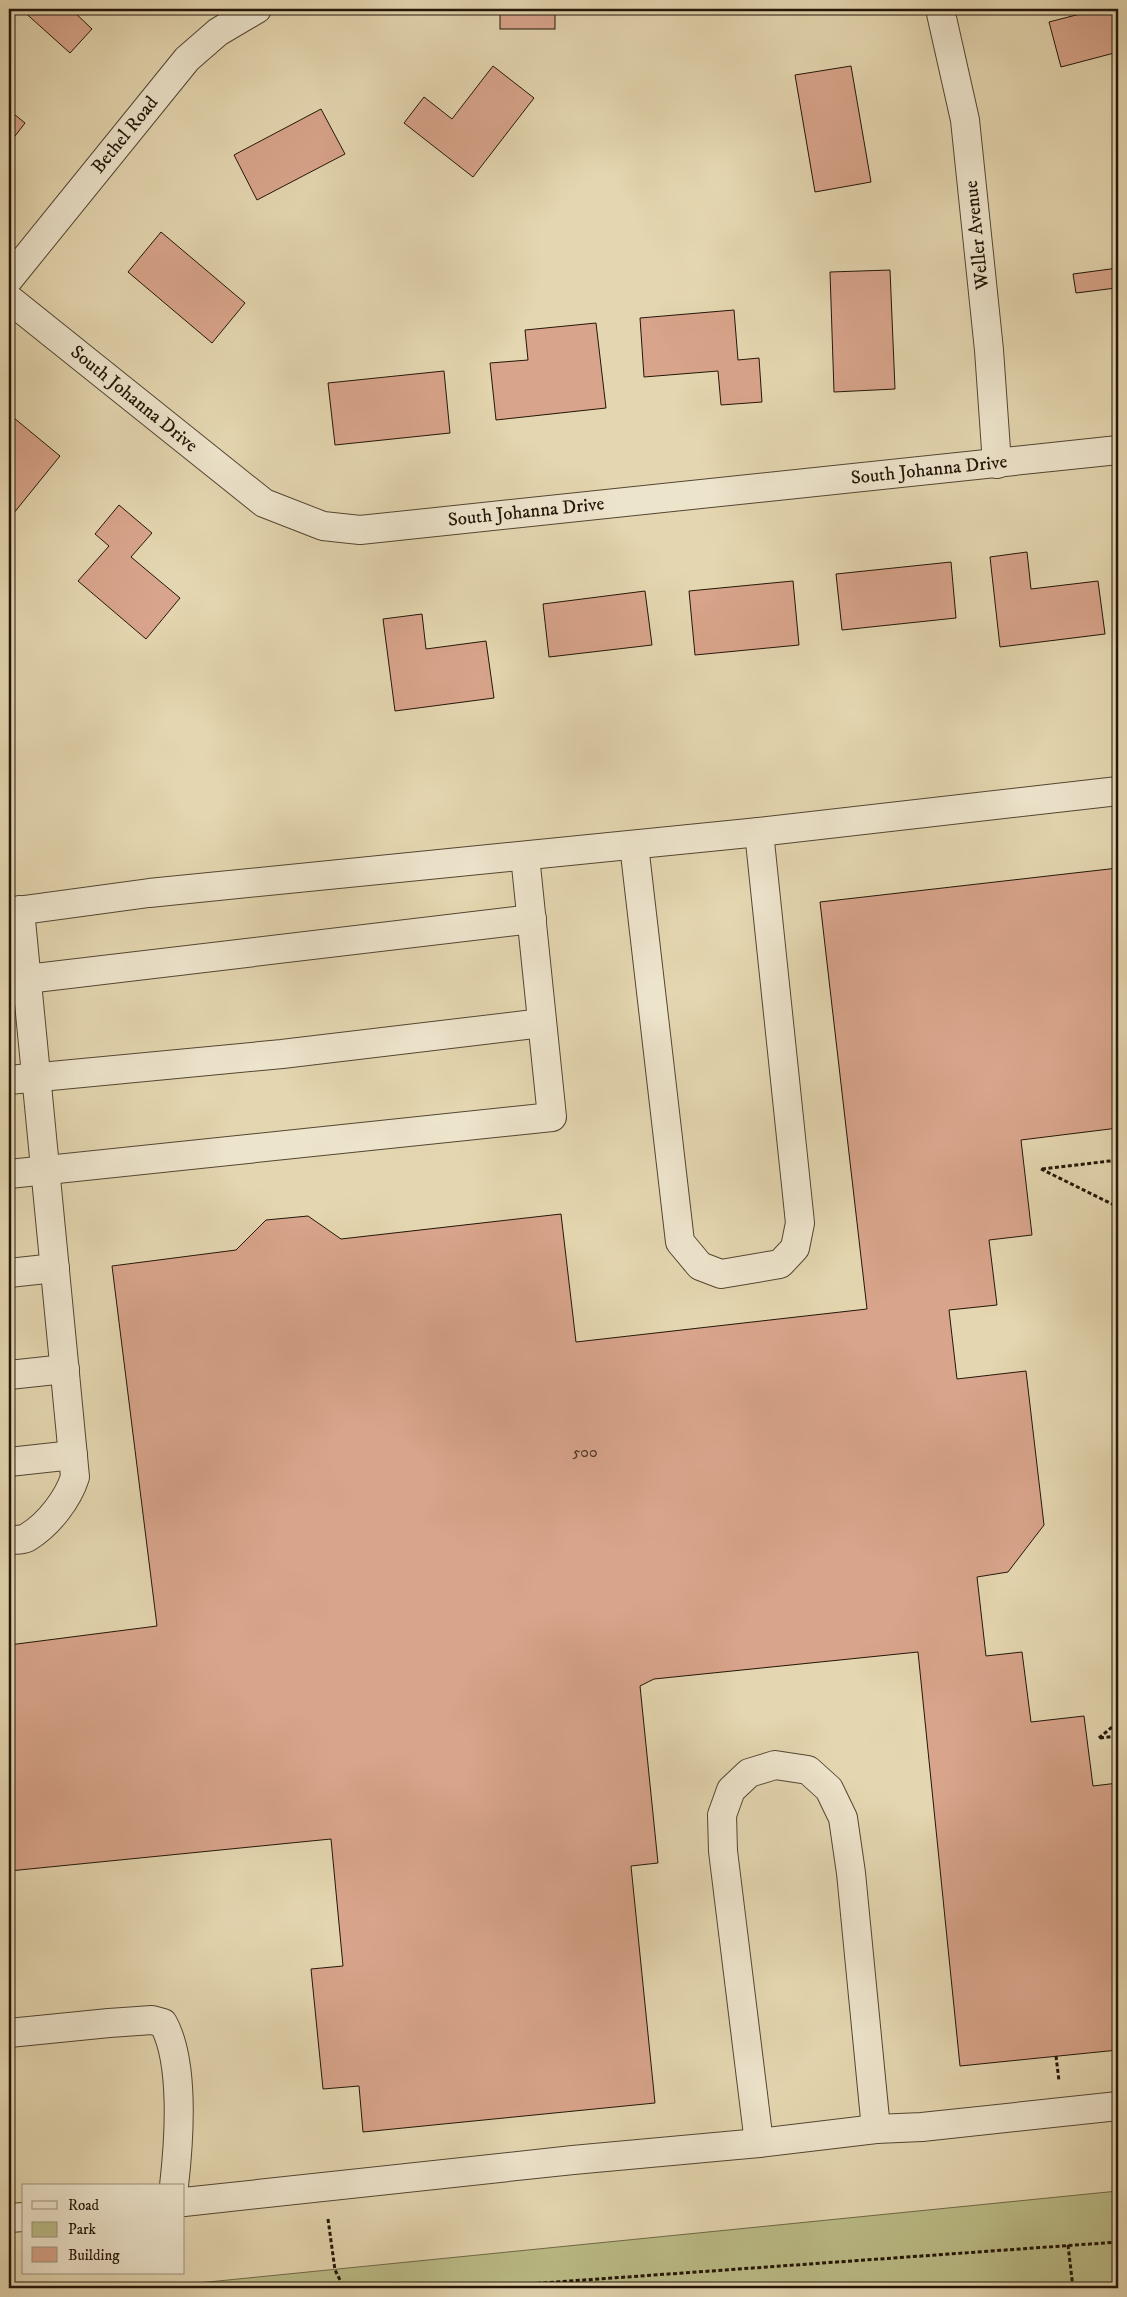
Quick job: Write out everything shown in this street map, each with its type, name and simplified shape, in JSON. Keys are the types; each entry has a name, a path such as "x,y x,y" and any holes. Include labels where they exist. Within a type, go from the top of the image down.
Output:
{"street":[{"name":"Bethel Road","path":"9,280 187,59 218,32 258,9"},
{"name":"Weller Avenue","path":"940,9 965,120 988,350 997,464"},
{"name":"South Johanna Drive","path":"9,299 264,503 323,526 360,530 1118,450"},
{"path":"9,1540 28,1538 69,1494 75,1477 37,1078 18,980 14,911 149,893 759,832 1118,791"},
{"path":"634,845 680,1242 700,1266 721,1274 780,1264 795,1248 800,1223 759,832"},
{"path":"9,1174 552,1117 525,856"},
{"path":"18,980 532,919"},
{"path":"9,1080 282,1054 542,1023"},
{"path":"9,1273 55,1268"},
{"path":"9,1375 65,1369"},
{"path":"9,1462 73,1455"},
{"path":"759,2143 723,1851 722,1815 731,1790 749,1773 775,1766 808,1770 829,1789 843,1818 853,1892 876,2129"},
{"path":"9,2033 152,2020 163,2023 171,2038 177,2091 180,2140 174,2184"},
{"path":"185,2202 573,2160 759,2143 876,2129 922,2127 1118,2106"},
{"path":"9,2218 22,2217"}],"path":[{"path":"1118,1160 1042,1169 1118,1207"},
{"path":"1118,1722 1100,1738 1118,1736"},
{"path":"324,2187 335,2270 344,2288 347,2288"},
{"path":"472,2288 1118,2242"},
{"path":"1068,2245 1073,2288"}],"green space":[{"path":"1118,2191 1118,2288 148,2288"}],"building":[{"path":"21,9 71,9 92,29 70,53"},
{"path":"500,9 555,9 555,29 500,29"},
{"path":"780,9 797,9 781,12"},
{"path":"1079,9 1118,9 1118,52 1061,67 1049,22 1080,14"},
{"path":"493,66 534,98 473,177 404,123 424,97 452,119"},
{"path":"851,66 871,182 815,192 795,75"},
{"path":"321,109 345,154 257,200 234,155"},
{"path":"9,110 25,123 9,144"},
{"path":"161,232 245,303 212,343 128,272"},
{"path":"1118,268 1118,304 1116,288 1076,293 1073,274"},
{"path":"890,270 895,389 834,392 830,272"},
{"path":"734,310 738,360 759,358 762,402 721,405 718,371 644,377 640,318"},
{"path":"596,323 606,408 496,420 490,363 528,360 525,330"},
{"path":"444,371 450,433 335,445 328,383"},
{"path":"14,418 60,456 9,519 9,424"},
{"path":"119,505 152,533 131,557 180,598 146,639 78,581 109,546 95,534"},
{"path":"1027,552 1031,589 1098,581 1105,634 1000,647 990,557"},
{"path":"951,562 956,618 842,630 836,574"},
{"path":"793,581 799,645 695,655 689,591"},
{"path":"645,591 652,645 549,657 543,604"},
{"path":"422,614 426,649 486,641 494,698 395,711 383,619"},
{"path":"1118,868 1118,1128 1021,1140 1032,1235 989,1240 997,1305 949,1310 957,1379 1026,1371 1044,1525 1008,1572 977,1577 986,1656 1022,1652 1031,1722 1084,1716 1093,1786 1118,1783 1118,2050 960,2066 918,1652 654,1679 640,1686 658,1863 631,1866 655,2103 363,2132 359,2086 323,2089 311,1969 343,1966 331,1839 9,1871 9,1645 157,1626 112,1266 236,1250 266,1220 308,1216 341,1239 561,1214 576,1342 867,1309 820,902"}]}
